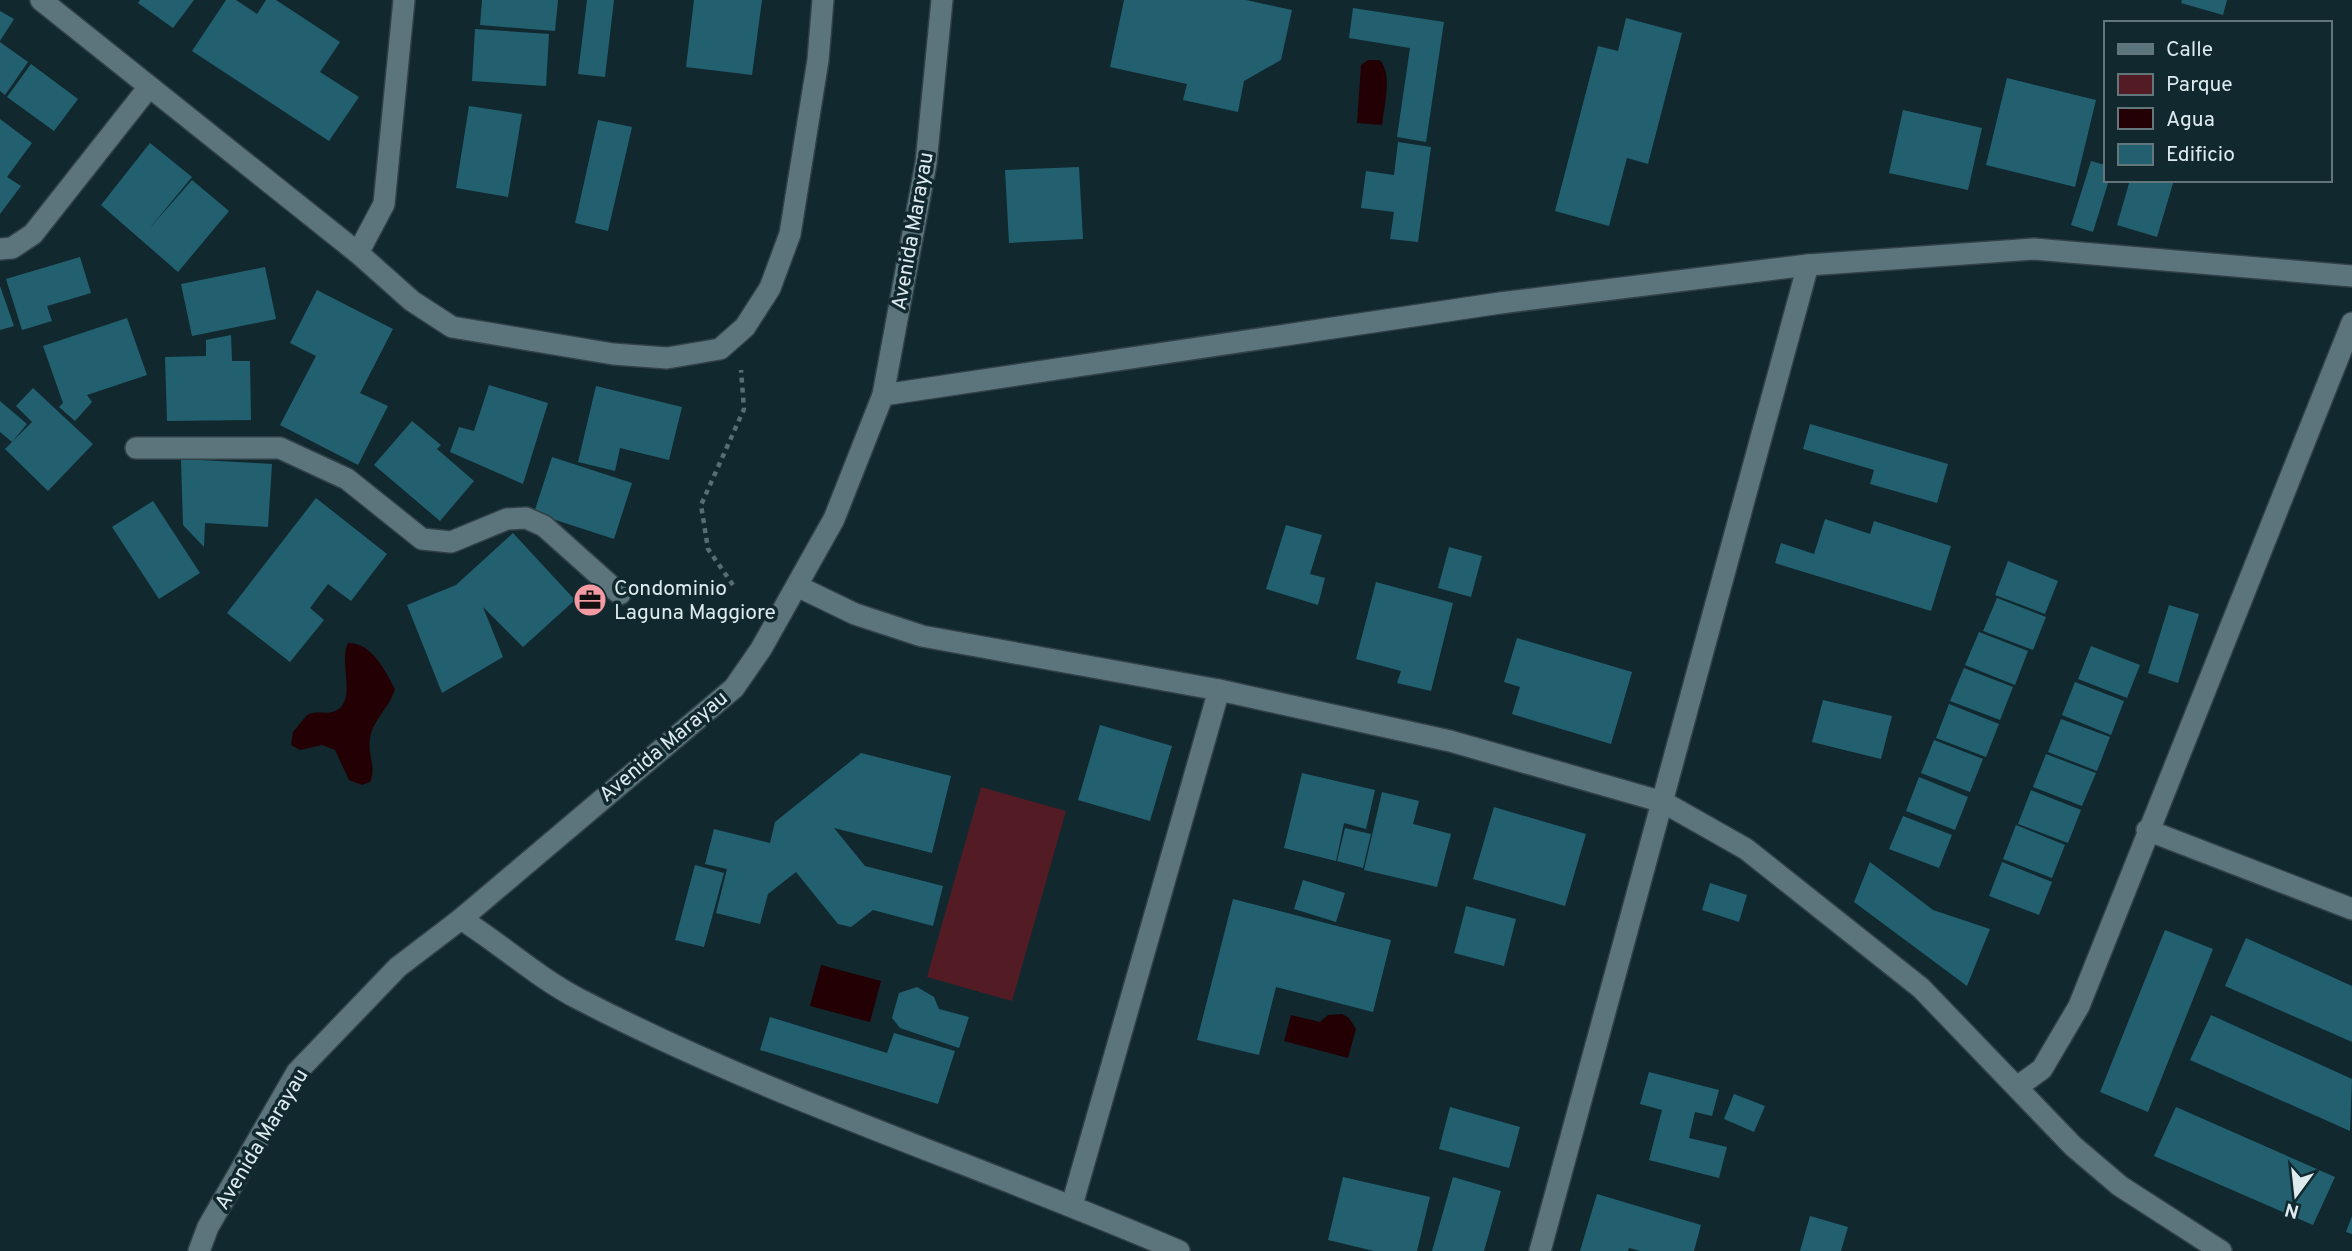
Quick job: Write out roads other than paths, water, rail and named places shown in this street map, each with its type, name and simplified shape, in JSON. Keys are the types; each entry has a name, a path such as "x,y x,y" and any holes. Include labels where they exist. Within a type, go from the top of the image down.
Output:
{"street":[{"path":"41,0 358,253 412,301 452,327 613,354 667,358 720,348 745,327 770,288 790,234 818,60 823,0"},
{"path":"358,253 384,204 404,0"},
{"name":"Avenida Marayau","path":"199,1251 208,1227 297,1072 398,967 461,919 734,688 761,649 834,519 883,395 926,163 942,0"},
{"path":"0,249 12,248 33,234 149,87"},
{"path":"883,395 1500,303 1808,265 2034,249 2352,276"},
{"path":"1539,1251 1808,265"},
{"path":"2018,1087 2042,1069 2079,1006 2147,830 2352,323"},
{"path":"136,448 280,448 347,480 422,539 451,542 507,519 526,518 544,526 620,594"},
{"path":"797,586 855,614 922,636 1219,690 1450,741 1663,802 1746,849 1921,988 2073,1146 2120,1186 2221,1251"},
{"path":"1072,1205 1219,690"},
{"path":"2147,830 2352,909"},
{"path":"461,919 577,998 805,1102 1072,1205 1179,1251"}],"water":[{"path":"1368,60 1380,60 1386,74 1387,91 1382,125 1357,123 1361,65"},
{"path":"348,643 364,647 370,652 382,666 395,689 372,731 369,744 372,776 370,782 362,785 349,780 335,750 322,745 300,750 291,745 293,732 307,715 332,712 342,706 347,690 345,660"},
{"path":"821,965 881,981 870,1022 810,1006"},
{"path":"1342,1014 1349,1018 1356,1029 1348,1058 1284,1041 1291,1015 1320,1022 1328,1015"}],"place":[{"name":"Condominio Laguna Maggiore","path":"590,600"}]}
